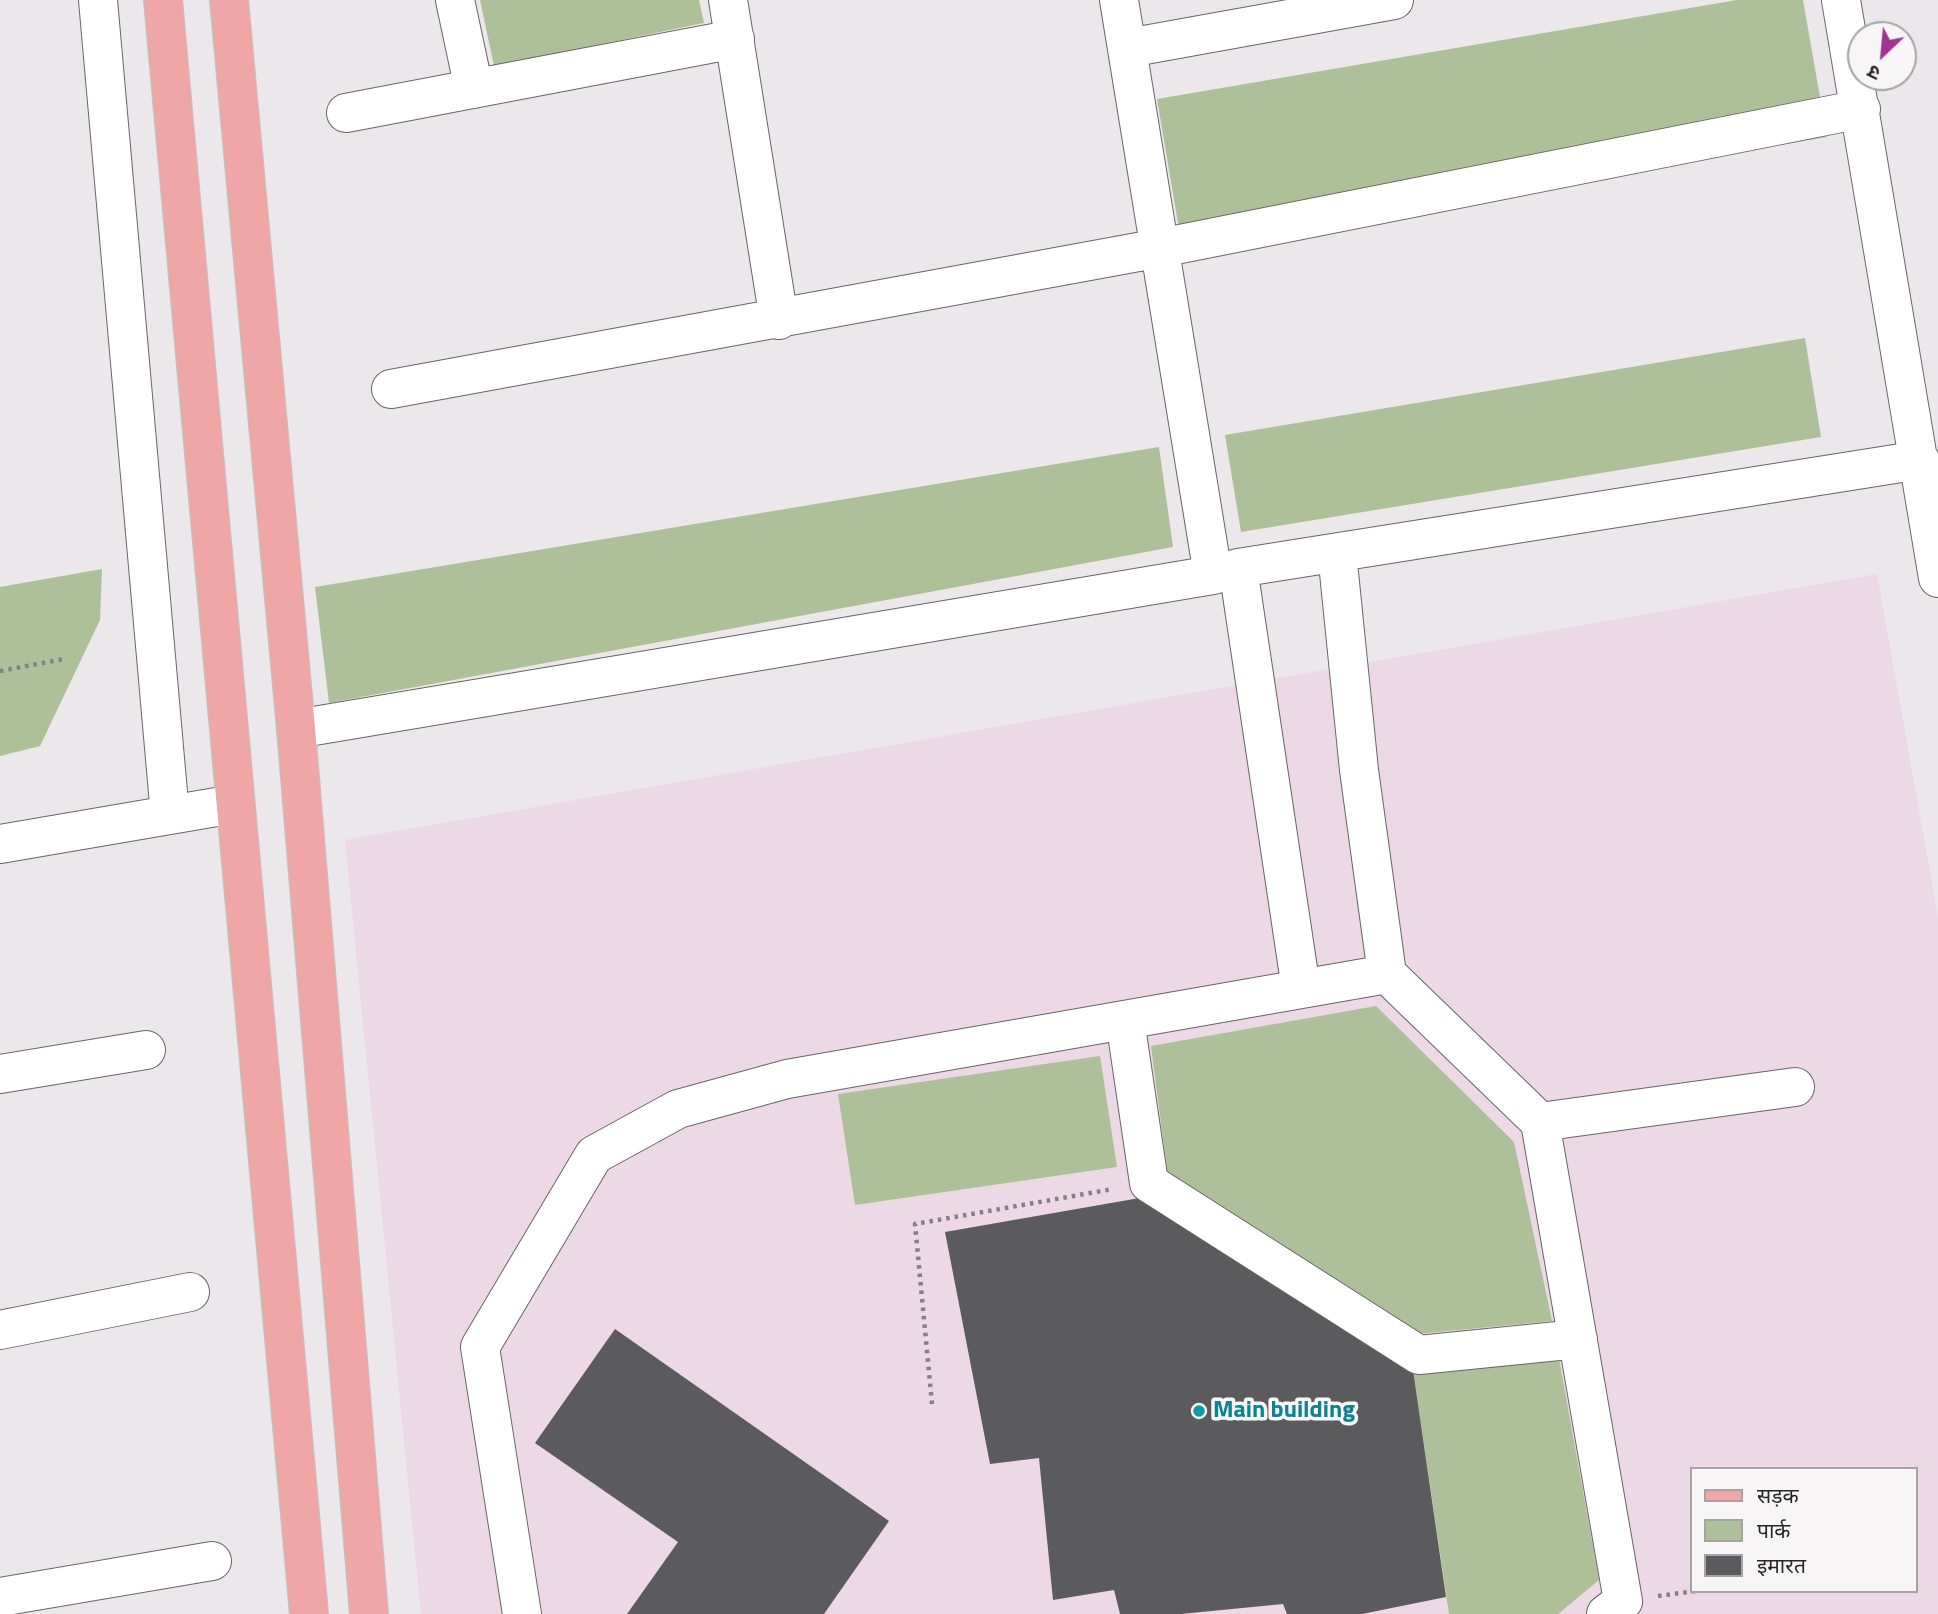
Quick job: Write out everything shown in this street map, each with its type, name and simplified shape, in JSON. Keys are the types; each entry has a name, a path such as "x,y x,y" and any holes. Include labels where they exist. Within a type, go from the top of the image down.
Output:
{"main road":[{"path":"163,0 309,1614"},
{"path":"229,0 296,729 369,1614"}],"street":[{"path":"98,0 170,815"},
{"path":"455,0 474,89"},
{"path":"728,0 779,320"},
{"path":"1119,0 1160,248 1225,572 1301,989"},
{"path":"1128,48 1394,0"},
{"path":"1840,0 1861,110 1938,578"},
{"path":"346,113 735,39"},
{"path":"391,389 779,320 1160,248 1861,110"},
{"path":"296,729 1337,553 1920,460"},
{"path":"1337,553 1359,770 1387,974 1540,1122 1623,1601 1606,1614"},
{"path":"0,845 234,804"},
{"path":"523,1614 480,1347 594,1155 678,1109 788,1079 1387,974"},
{"path":"1125,1020 1149,1183 1419,1355 1578,1339"},
{"path":"0,1074 146,1050"},
{"path":"1540,1122 1795,1087"},
{"path":"0,1329 190,1292"},
{"path":"0,1597 212,1561"}],"path":[{"path":"0,671 64,659"},
{"path":"932,1404 915,1224 1149,1183"}],"shaded area":[{"path":"1877,574 1938,917 1938,1614 421,1614 345,840"}],"green space":[{"path":"480,0 699,0 704,23 494,66"},
{"path":"1737,0 1803,0 1827,137 1182,247 1157,99"},
{"path":"1805,338 1821,437 1241,532 1225,435"},
{"path":"1159,447 1173,547 329,703 315,587"},
{"path":"102,569 100,620 40,746 0,756 0,587"},
{"path":"1376,1006 1514,1142 1552,1321 1417,1334 1168,1177 1151,1046"},
{"path":"1100,1056 1117,1167 855,1205 838,1094"},
{"path":"1558,1353 1599,1580 1558,1614 1449,1614 1412,1363"}],"building":[{"name":"Main building","path":"1151,1196 1412,1363 1446,1597 1362,1614 1287,1614 1283,1604 1181,1614 1120,1614 1114,1590 1053,1600 1039,1458 990,1464 945,1232"},
{"path":"615,1329 889,1521 824,1614 627,1614 678,1542 535,1443"}],"place":[{"name":"Main building","path":"1199,1411"}]}
